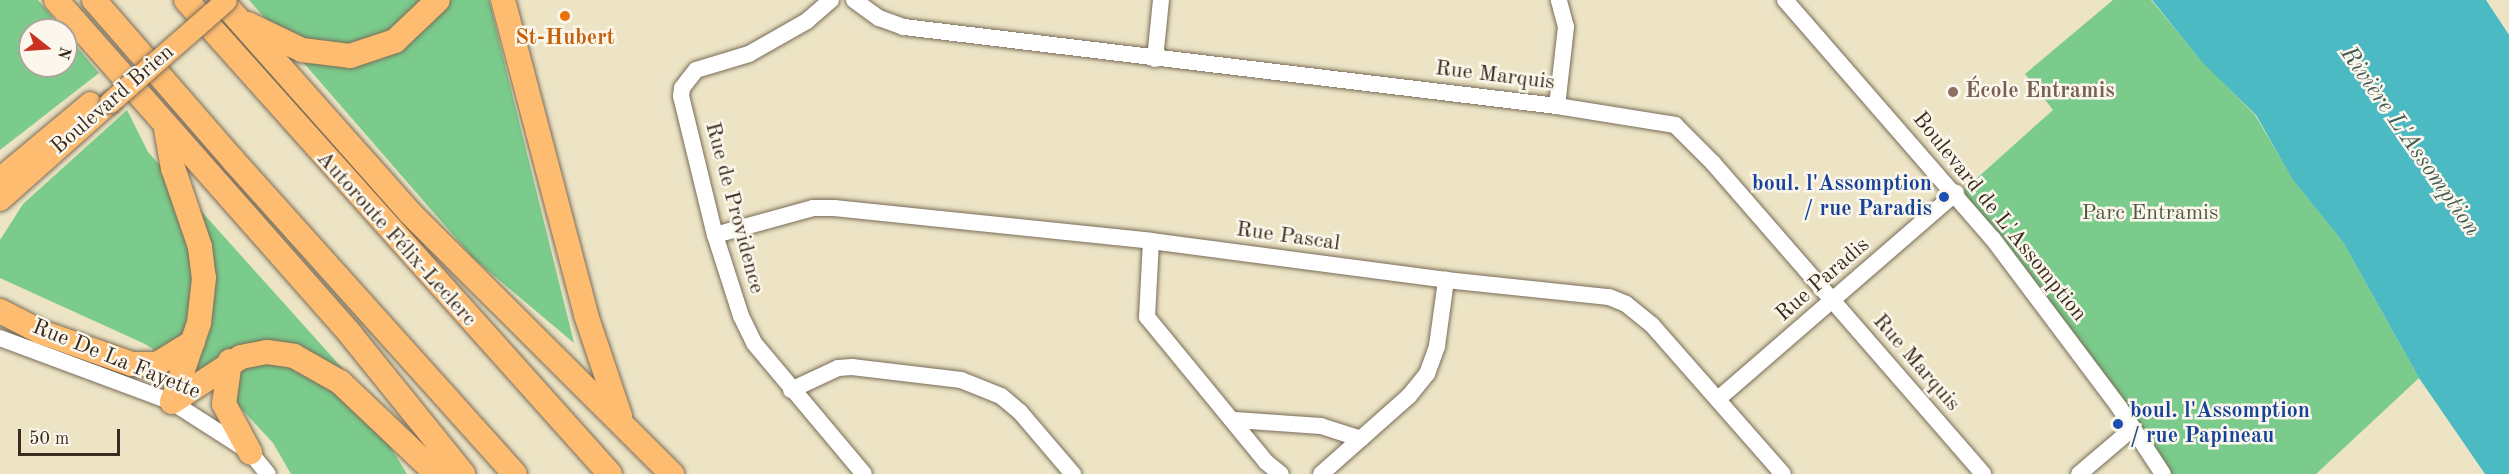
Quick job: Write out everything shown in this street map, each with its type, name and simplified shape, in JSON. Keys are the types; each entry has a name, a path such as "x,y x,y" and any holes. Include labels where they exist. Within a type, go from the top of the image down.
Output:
{"highway":[{"path":"56,0 166,129 333,314 463,474"},
{"path":"94,0 232,160 516,474"},
{"name":"Autoroute Félix-Leclerc","path":"186,0 382,224 610,474"},
{"path":"228,6 292,46 323,55 350,56 395,41 438,0"},
{"path":"503,0 586,315 622,421"},
{"path":"228,6 435,239 622,421 672,474"},
{"path":"166,129 173,168 203,266 204,299 193,342 172,402"},
{"path":"0,311 56,338 132,364 157,364 193,342"},
{"path":"172,402 230,361 272,352 316,365 365,403 437,474"},
{"path":"230,361 224,404 250,452"}],"main road":[{"name":"Boulevard Brien","path":"0,200 206,0"},
{"name":"Boulevard Brien","path":"0,177 228,6"}],"street":[{"name":"Rue de Providence","path":"831,0 807,21 749,54 696,70 682,88 715,235 731,290 754,343 791,390 864,474"},
{"name":"Rue Marquis","path":"854,0 879,18 904,27 1557,106 1675,125 1983,474"},
{"path":"1155,59 1161,0"},
{"path":"1557,106 1566,27 1559,0"},
{"name":"Boulevard de L'Assomption","path":"1785,0 1956,193 2133,428 2163,474"},
{"name":"Rue Paradis","path":"1718,399 1833,302 1956,193"},
{"name":"Rue Pascal","path":"715,235 813,208 1151,241 1446,280 1609,297 1626,304 1653,325 1783,474"},
{"path":"1151,241 1147,317 1156,332 1235,420 1266,462 1281,474"},
{"path":"1321,474 1410,396 1427,374 1437,346 1446,280"},
{"name":"Rue De La Fayette","path":"0,338 172,402 250,452 268,474"},
{"path":"791,390 838,368 852,366 961,380 1001,396 1014,406 1073,474"},
{"path":"1235,420 1321,426 1360,439"},
{"path":"2079,474 2133,428"}],"green space":[{"path":"0,0 38,0 53,18 18,18 18,78 78,78 78,48 99,73 0,150"},
{"path":"249,0 489,0 574,343 474,259"},
{"name":"Parc Entramis","path":"2113,0 2151,0 2202,61 2255,115 2294,181 2343,242 2419,378 2316,474 2162,474 1957,196 2053,110 2025,74"},
{"path":"127,110 148,152 343,369 407,474 291,474 273,443 236,403 145,344 0,278 0,240 23,204"}],"water":[{"name":"Rivière L'Assomption","path":"2152,0 2486,0 2509,35 2509,474 2485,474 2419,378 2343,242 2293,180 2256,115 2203,63"}],"place":[{"name":"St-Hubert","path":"565,16"},
{"name":"École Entramis","path":"1953,92"},
{"name":"boul. l'Assomption / rue Paradis","path":"1944,197"},
{"name":"boul. l'Assomption / rue Papineau","path":"2118,424"}]}
